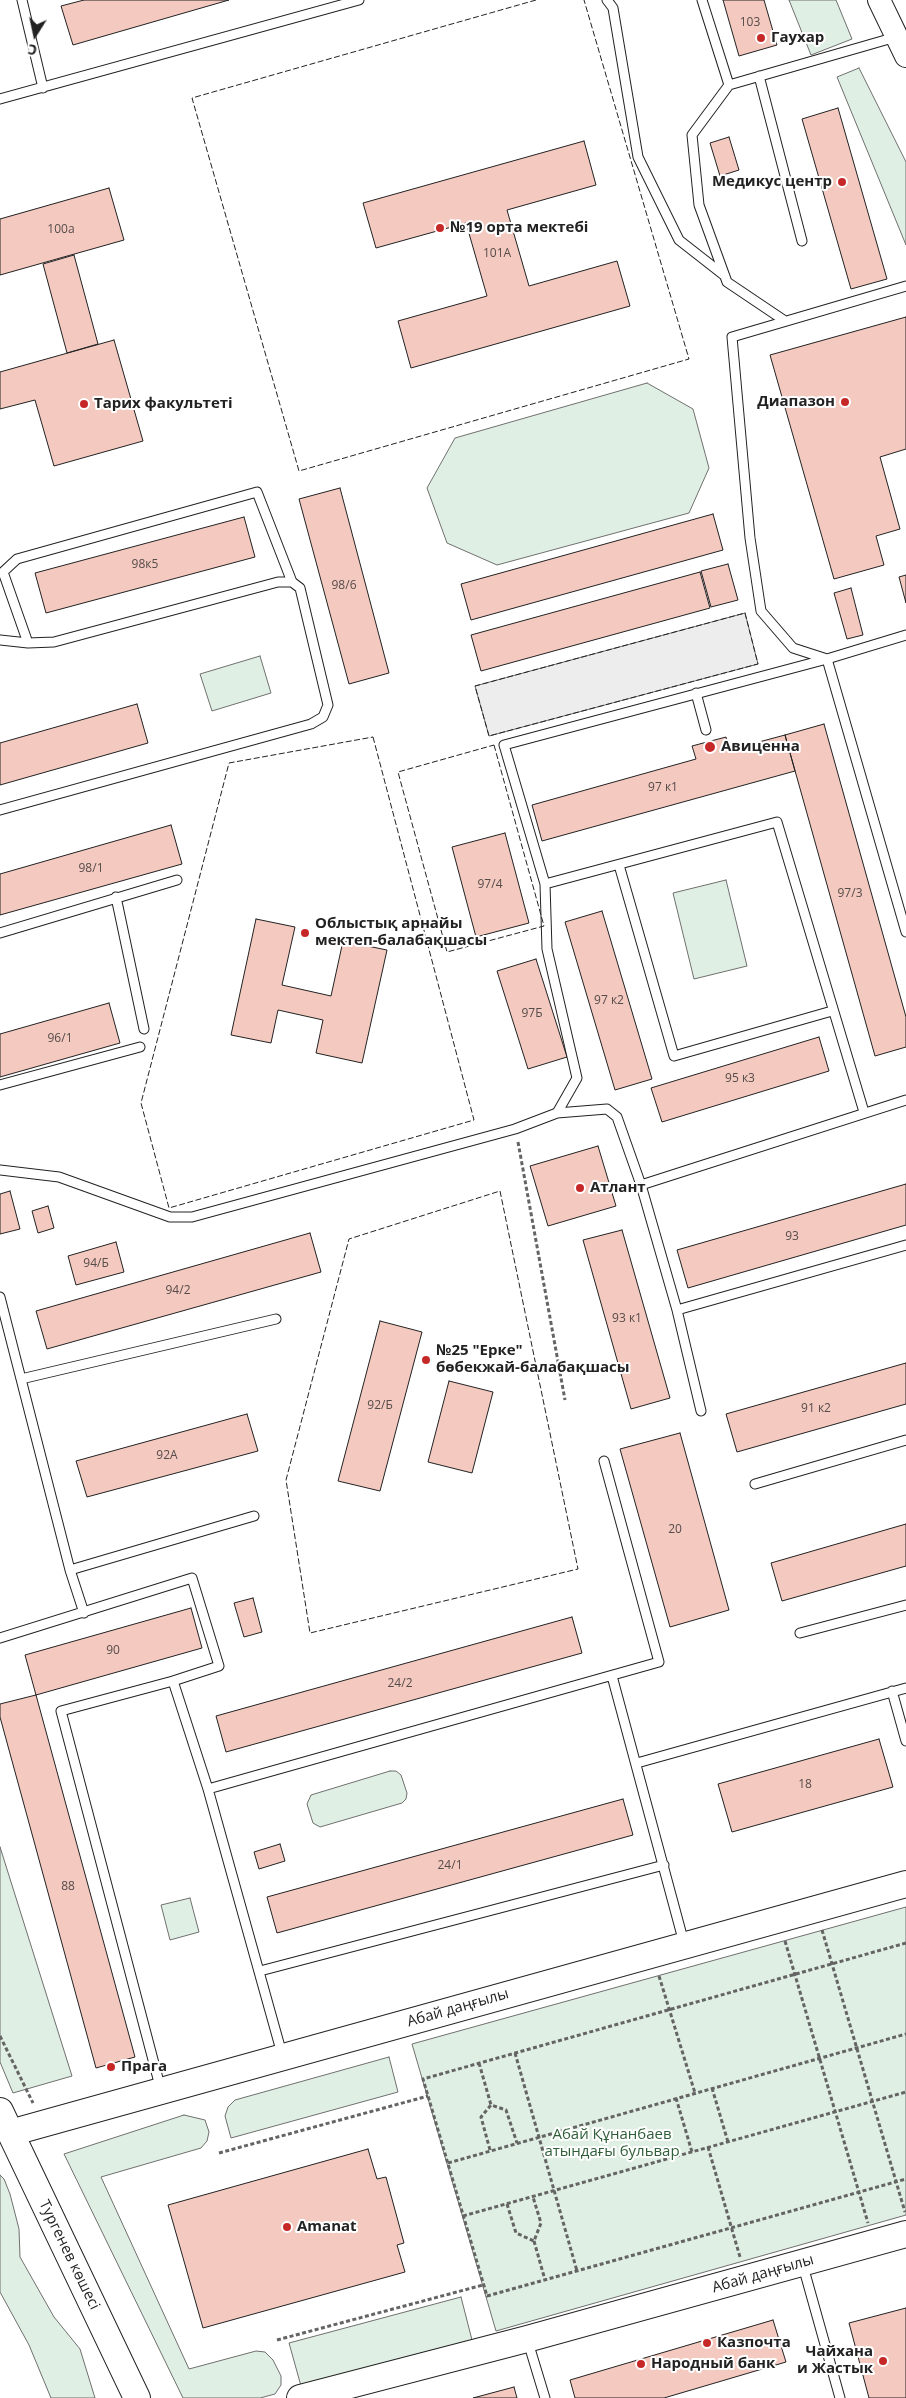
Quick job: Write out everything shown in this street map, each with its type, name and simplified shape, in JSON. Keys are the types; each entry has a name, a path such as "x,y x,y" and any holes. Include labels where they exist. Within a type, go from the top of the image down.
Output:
{"main road":[{"name":"Абай даңғылы","path":"5,2122 161,2091 906,1884"},
{"name":"Тургенев көшесі","path":"5,2122 137,2398"},
{"name":"Абай даңғылы","path":"300,2398 527,2339 906,2234"}],"street":[{"path":"879,0 901,46"}],"lane":[{"path":"22,0 43,88"},
{"path":"0,99 358,0"},
{"path":"607,0 613,8 638,157 679,240 725,276"},
{"path":"702,0 729,84"},
{"path":"785,321 727,282 699,205 692,135 729,84 901,46"},
{"path":"759,76 802,241"},
{"path":"827,659 793,648 761,611 750,538 732,337 906,286"},
{"path":"0,810 311,724 323,717 328,705 300,588 292,582 257,492 17,559 3,572 28,643"},
{"path":"0,640 28,643 54,642 278,582 292,582"},
{"path":"556,1114 576,1078 547,949 545,884 504,745 827,659 906,635"},
{"path":"827,659 906,932"},
{"path":"696,693 706,730"},
{"path":"545,884 619,866 777,822 864,1112"},
{"path":"619,866 674,1056 832,1010"},
{"path":"0,932 177,880"},
{"path":"116,898 144,1029"},
{"path":"0,1085 140,1047"},
{"path":"641,1185 906,1100"},
{"path":"0,1170 59,1177 170,1217 192,1217 515,1129 556,1114 607,1109 617,1117 641,1185 677,1310 701,1411"},
{"path":"677,1310 906,1245"},
{"path":"0,1297 70,1570 84,1613"},
{"path":"21,1379 276,1318"},
{"path":"756,1484 906,1440"},
{"path":"208,1789 660,1662 604,1461"},
{"path":"70,1570 254,1516"},
{"path":"0,1638 192,1578 219,1666 173,1681 61,1711 161,2091"},
{"path":"800,1634 906,1605"},
{"path":"612,1676 685,1945"},
{"path":"173,1681 208,1789 283,2057"},
{"path":"637,1763 906,1688"},
{"path":"892,1692 906,1741"},
{"path":"260,1971 664,1865"},
{"path":"802,2263 840,2398"},
{"path":"527,2339 545,2398"}],"path":[{"path":"515,1129 565,1400"},
{"path":"822,1930 906,2214"},
{"path":"785,1940 869,2226"},
{"path":"906,1943 423,2079 487,2296 906,2179"},
{"path":"659,1975 695,2093"},
{"path":"448,2162 906,2034"},
{"path":"0,2036 33,2103"},
{"path":"515,2053 577,2271"},
{"path":"479,2063 491,2105"},
{"path":"712,2088 728,2142"},
{"path":"463,2216 906,2092"},
{"path":"218,2153 428,2096"},
{"path":"676,2098 692,2152"},
{"path":"491,2105 506,2110 517,2143"},
{"path":"490,2150 481,2117 491,2105"},
{"path":"708,2148 742,2262"},
{"path":"533,2196 541,2223 534,2241 545,2280"},
{"path":"507,2204 516,2232 534,2241"},
{"path":"277,2340 483,2285"}],"green space":[{"path":"789,0 836,0 852,39 811,55"},
{"path":"859,68 906,162 906,245 837,77"},
{"path":"647,383 693,409 709,468 689,513 497,565 447,543 427,488 455,438"},
{"path":"260,656 271,693 212,711 200,674"},
{"path":"726,880 747,966 694,979 673,893"},
{"path":"390,1771 396,1771 401,1775 407,1793 406,1799 402,1803 320,1827 313,1823 307,1804 311,1795"},
{"path":"0,1847 72,2076 13,2093 0,2062"},
{"path":"190,1898 199,1932 170,1940 161,1905"},
{"name":"Абай Құнанбаев атындағы бульвар","path":"906,1907 906,2215 496,2331 412,2044"},
{"path":"389,2057 398,2092 231,2138 225,2116 228,2107 235,2100"},
{"path":"184,2115 205,2120 209,2132 207,2141 201,2148 101,2177 189,2369 256,2351 265,2352 273,2360 281,2376 281,2385 275,2394 260,2398 183,2398 64,2154"},
{"path":"0,2175 4,2179 10,2194 19,2229 20,2257 54,2317 80,2349 95,2398 51,2398 29,2345 0,2292"},
{"path":"461,2297 472,2340 301,2386 289,2343"}],"shaded area":[{"path":"745,613 758,664 489,736 475,686"}],"building":[{"path":"84,0 229,0 73,45 61,6"},
{"path":"723,0 764,0 777,45 739,56"},
{"path":"838,108 887,279 851,289 802,119"},
{"path":"729,137 739,170 720,176 710,143"},
{"path":"584,141 596,185 507,210 529,286 617,261 630,306 411,368 398,321 487,296 466,223 376,248 363,203"},
{"path":"109,188 124,240 0,275 0,219"},
{"path":"74,255 98,344 67,353 43,264"},
{"name":"Диапазон","path":"906,317 906,449 880,457 900,529 876,536 884,565 834,579 770,355"},
{"name":"Тарих факультеті","path":"114,340 143,441 54,466 35,400 0,409 0,372"},
{"path":"340,488 389,673 349,684 299,499"},
{"path":"713,514 723,550 471,620 461,584"},
{"path":"244,517 255,557 46,613 35,573"},
{"path":"728,564 738,600 711,607 701,571"},
{"path":"700,572 710,608 481,671 471,635"},
{"path":"906,575 906,603 899,577"},
{"path":"851,588 863,635 847,639 834,593"},
{"path":"137,704 148,743 0,785 0,743"},
{"path":"824,724 906,1017 906,1047 875,1056 785,735"},
{"path":"785,735 795,771 542,841 532,805 696,759 692,746 726,737 729,750"},
{"path":"171,825 182,864 0,915 0,874"},
{"path":"505,833 529,923 476,937 452,847"},
{"path":"602,911 652,1079 615,1090 565,922"},
{"path":"256,919 295,927 282,985 331,996 343,941 387,950 362,1063 316,1053 323,1020 278,1010 271,1043 231,1035"},
{"path":"536,959 567,1057 528,1069 497,971"},
{"path":"109,1003 120,1043 0,1077 0,1034"},
{"path":"819,1037 829,1071 662,1122 651,1088"},
{"path":"598,1146 616,1206 548,1226 530,1166"},
{"path":"906,1184 906,1225 688,1288 677,1250"},
{"path":"10,1191 20,1229 0,1234 0,1194"},
{"path":"48,1206 54,1228 38,1233 32,1211"},
{"path":"622,1230 670,1398 631,1409 583,1240"},
{"path":"310,1233 321,1272 47,1349 36,1311"},
{"path":"116,1242 124,1272 76,1285 68,1256"},
{"path":"380,1321 422,1332 380,1491 338,1481"},
{"path":"906,1363 906,1404 737,1452 726,1414"},
{"path":"449,1381 493,1392 472,1473 428,1462"},
{"path":"247,1414 258,1451 87,1497 76,1461"},
{"path":"680,1433 729,1610 670,1627 620,1449"},
{"path":"906,1524 906,1566 782,1601 771,1563"},
{"path":"253,1598 262,1632 244,1637 234,1603"},
{"path":"191,1608 202,1648 36,1695 25,1655"},
{"path":"572,1617 582,1653 226,1752 216,1716"},
{"path":"36,1695 135,2057 96,2068 0,1717 0,1704"},
{"path":"879,1739 893,1787 732,1832 718,1784"},
{"path":"623,1799 633,1835 277,1933 267,1897"},
{"path":"280,1844 285,1861 259,1869 254,1852"},
{"name":"Amanat","path":"368,2149 377,2179 386,2177 404,2243 397,2245 405,2272 203,2328 168,2205"},
{"name":"Чайхана и Жастык","path":"906,2308 906,2398 869,2398 849,2323"},
{"path":"773,2320 786,2362 664,2398 575,2398 570,2380"},
{"path":"514,2387 517,2398 473,2398"}],"fence":[{"path":"536,0 192,98 299,471 689,359 584,0"},
{"path":"745,613 758,664 489,736 475,686 745,613"},
{"path":"373,737 474,1120 169,1208 141,1103 229,763 373,737"},
{"path":"494,745 544,926 447,952 398,772 494,745"},
{"path":"500,1191 578,1569 310,1633 286,1480 349,1239 500,1191"}],"place":[{"name":"Гаухар","path":"761,38"},
{"name":"Медикус центр","path":"842,182"},
{"name":"№19 орта мектебі","path":"440,228"},
{"name":"Диапазон","path":"845,402"},
{"name":"Тарих факультеті","path":"84,404"},
{"name":"Авиценна","path":"710,747"},
{"name":"Облыстық арнайы мектеп-балабақшасы","path":"305,933"},
{"name":"Атлант","path":"580,1188"},
{"name":"№25 \"Ерке\" бөбекжай-балабақшасы","path":"426,1360"},
{"name":"Прага","path":"111,2067"},
{"name":"Amanat","path":"287,2227"},
{"name":"Казпочта","path":"707,2343"},
{"name":"Чайхана и Жастык","path":"883,2361"},
{"name":"Народный банк","path":"641,2364"}]}
